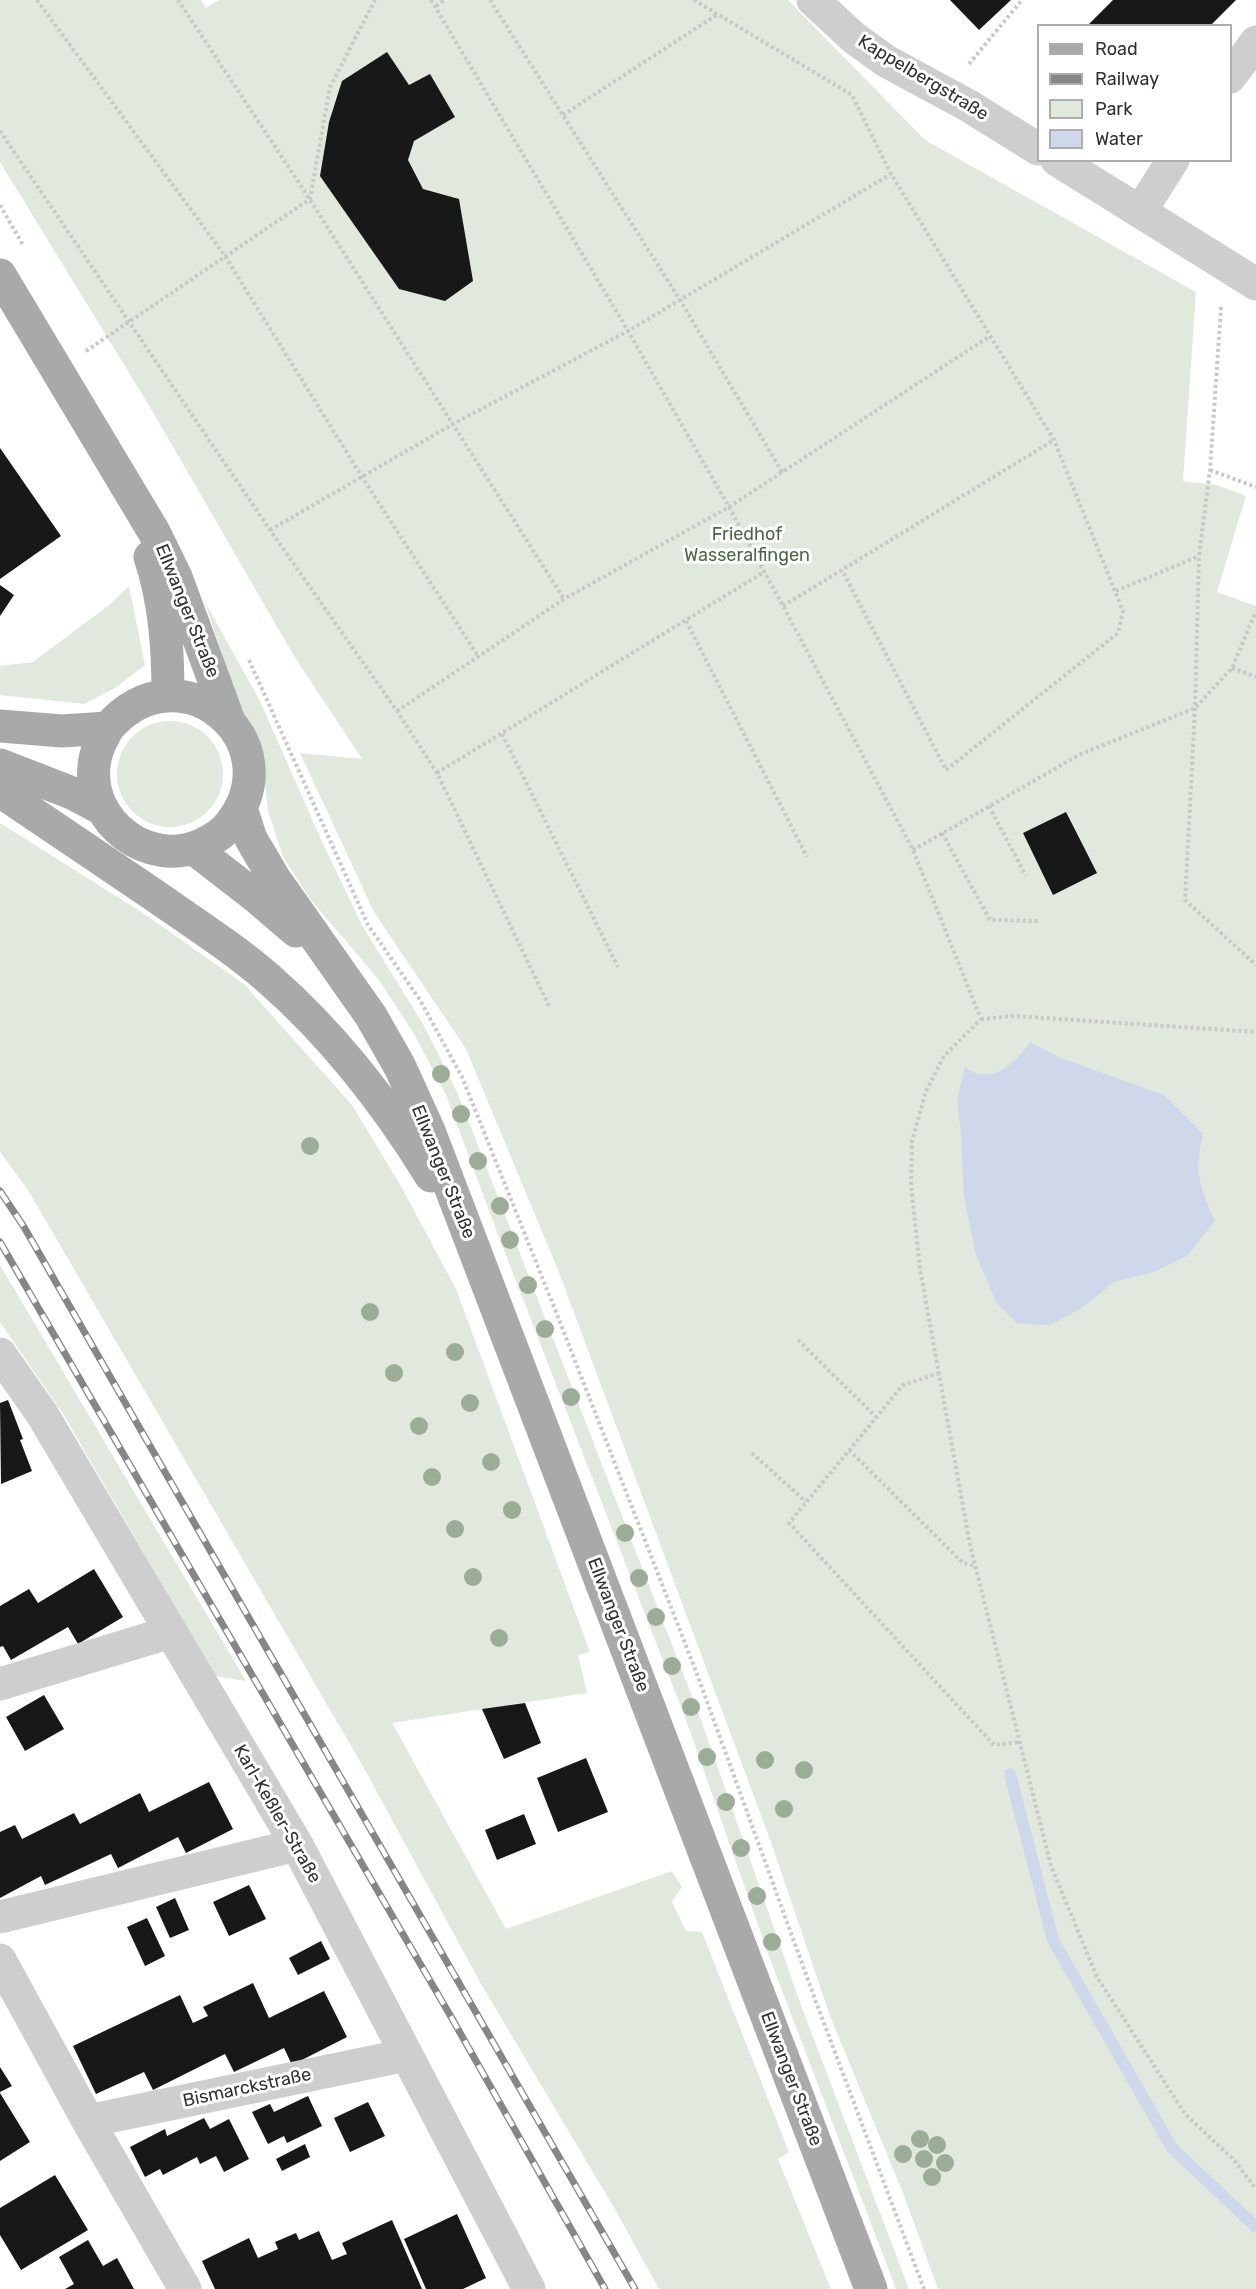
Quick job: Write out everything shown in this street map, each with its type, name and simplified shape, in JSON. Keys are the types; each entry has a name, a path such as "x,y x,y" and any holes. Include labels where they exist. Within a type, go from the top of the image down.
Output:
{"main road":[{"name":"Ellwanger Straße","path":"0,275 154,532 176,578 229,721"},
{"name":"Ellwanger Straße","path":"120,474 154,568 168,649 168,695"},
{"path":"168,695 184,696 201,701 216,709 229,721 240,736 247,753 249,772 248,791 230,826 212,840 176,852 140,845 125,837 111,824 102,809 95,789 93,768 98,747 108,728 120,715 150,698 168,695"},
{"path":"0,726 62,731 108,728"},
{"path":"0,765 72,793 102,809"},
{"path":"0,791 220,940 269,979 315,1023 357,1071 395,1121 430,1174 484,1275"},
{"name":"Ellwanger Straße","path":"241,808 251,839 274,878 370,1016 400,1067 429,1131 871,2289"},
{"name":"Ellwanger Straße","path":"193,848 255,896 341,973"}],"street":[{"name":"Kappelbergstraße","path":"813,0 854,38 886,61 946,93 1037,148"},
{"path":"1232,74 1256,42"},
{"path":"1060,162 1256,284"},
{"path":"1140,212 1172,162"},
{"name":"Karl-Keßler-Straße","path":"0,1354 42,1414 297,1845 529,2289"},
{"path":"0,1684 171,1632"},
{"path":"0,1917 297,1845"},
{"path":"0,1960 88,2121 185,2289"},
{"name":"Bismarckstraße","path":"88,2121 406,2055"}],"path":[{"path":"37,0 225,256 362,477 478,656"},
{"path":"178,0 310,199 564,599"},
{"path":"85,352 310,199 330,87 375,0"},
{"path":"431,0 628,331 783,606 913,850 981,1019"},
{"path":"436,6 445,0"},
{"path":"490,0 680,300 782,472"},
{"path":"694,0 852,95 891,174 1054,440 1123,611 1118,633 946,770 842,570"},
{"path":"946,93 1022,0"},
{"path":"563,115 718,15"},
{"path":"0,131 270,530 397,711 437,773 549,1006"},
{"path":"270,530 453,424 628,331 891,174"},
{"path":"1224,264 1210,470 1199,556 1195,708 1185,900 1256,965"},
{"path":"397,711 564,599 729,507 990,336"},
{"path":"783,606 1054,440"},
{"path":"1210,470 1256,487"},
{"path":"1116,591 1199,556"},
{"path":"437,773 764,572"},
{"path":"913,850 1079,755 1195,708 1232,668 1256,611"},
{"path":"686,621 807,857"},
{"path":"1232,668 1256,677"},
{"path":"502,734 618,967"},
{"path":"988,807 1026,876"},
{"path":"942,833 990,920 1039,921"},
{"path":"1256,1032 1014,1016 981,1019 944,1056 926,1091 912,1141 911,1185 920,1269 970,1545 1051,1866 1097,1977 1185,2114 1233,2160 1256,2189"},
{"path":"798,1340 876,1418"},
{"path":"939,1373 903,1385 789,1523 994,1745 1021,1742"},
{"path":"849,1450 963,1563 975,1566"},
{"path":"752,1453 806,1502"}],"green space":[{"name":"Friedhof Wasseralfingen","path":"0,0 201,0 206,8 219,0 788,0 925,140 1196,292 1183,481 1217,485 1246,496 1217,592 1256,606 1256,2289 938,2289 903,2193 830,2016 772,1845 560,1275 466,1049 374,912 300,753 362,759 294,656 150,407 0,162"},
{"path":"129,586 145,665 115,688 84,704 0,695 0,666 33,662 109,605"},
{"path":"205,602 260,701 324,846 363,927 423,1024 458,1094 699,1714 802,2008 909,2289 896,2289 770,1959 686,1720 446,1095 414,1034 379,980 310,899 283,857 268,811 262,757 238,703"},
{"path":"170,721 190,725 207,737 219,754 223,774 219,794 207,811 190,823 170,827 150,823 133,811 121,794 117,774 121,754 133,737 150,725"},
{"path":"0,823 143,913 244,984 352,1105 402,1188 456,1289 590,1652 578,1655 587,1693 392,1723 506,1929 672,1871 682,1887 672,1902 686,1931 702,1932 789,2152 778,2159 831,2289 659,2289 616,2211 481,1984 365,1770 28,1190 0,1152"},
{"path":"0,1265 246,1681 215,1676 65,1417 0,1322"}],"water":[{"path":"1030,1042 1061,1058 1164,1095 1203,1134 1199,1159 1200,1179 1215,1221 1187,1256 1154,1272 1114,1282 1082,1308 1050,1325 1018,1324 996,1302 975,1252 964,1197 957,1100 965,1067 979,1074 995,1073 1009,1066"}],"building":[{"path":"950,0 1011,0 979,30"},
{"path":"1113,0 1236,0 1212,24 1089,24"},
{"path":"387,52 409,85 430,74 455,117 414,141 408,160 423,189 459,199 473,281 445,301 399,289 320,176 329,122 342,81"},
{"path":"0,448 61,536 0,579"},
{"path":"0,585 14,595 0,616"},
{"path":"1066,812 1097,873 1053,895 1023,833"},
{"path":"8,1400 32,1471 1,1484 0,1403"},
{"path":"94,1569 123,1617 78,1644 68,1627 11,1660 3,1646 0,1647 0,1606 29,1589 38,1603"},
{"path":"44,1695 64,1729 25,1751 6,1717"},
{"path":"525,1703 541,1743 504,1759 482,1709"},
{"path":"586,1758 608,1812 558,1832 537,1778"},
{"path":"209,1782 233,1829 186,1853 178,1837 118,1868 111,1854 45,1885 41,1876 0,1898 0,1832 15,1825 22,1839 74,1813 80,1824 140,1793 149,1812"},
{"path":"524,1814 536,1844 497,1860 485,1830"},
{"path":"249,1885 266,1919 229,1936 213,1902"},
{"path":"175,1898 189,1930 170,1938 156,1907"},
{"path":"147,1918 165,1956 145,1966 127,1927"},
{"path":"321,1941 330,1959 298,1975 289,1958"},
{"path":"253,1983 269,2018 324,1991 347,2037 292,2065 284,2048 234,2072 225,2054 153,2090 144,2072 96,2094 73,2046 180,1995 193,2023 208,2016 203,2007"},
{"path":"0,2067 12,2086 0,2092"},
{"path":"0,2093 30,2142 0,2161"},
{"path":"308,2096 322,2126 287,2143 284,2136 268,2144 252,2112 270,2104 274,2112"},
{"path":"368,2102 385,2136 350,2152 334,2118"},
{"path":"204,2118 210,2129 229,2119 249,2159 224,2172 216,2156 200,2164 197,2157 163,2175 160,2169 145,2177 130,2147 165,2129 167,2136"},
{"path":"305,2144 310,2157 282,2171 276,2159"},
{"path":"55,2175 88,2230 21,2270 0,2235 0,2208"},
{"path":"457,2214 486,2278 463,2289 426,2289 404,2239"},
{"path":"392,2220 422,2289 215,2289 202,2261 249,2238 258,2258 278,2249 275,2242 296,2233 299,2240 319,2231 332,2260 347,2254 342,2243"},
{"path":"88,2240 103,2266 117,2258 134,2289 65,2289 74,2284 59,2257"}],"waterway":[{"path":"1010,1774 1053,1940 1172,2148 1256,2227"}],"railway":[{"path":"0,1191 24,1227 635,2289"},
{"path":"0,1242 450,2015 605,2289"}]}
